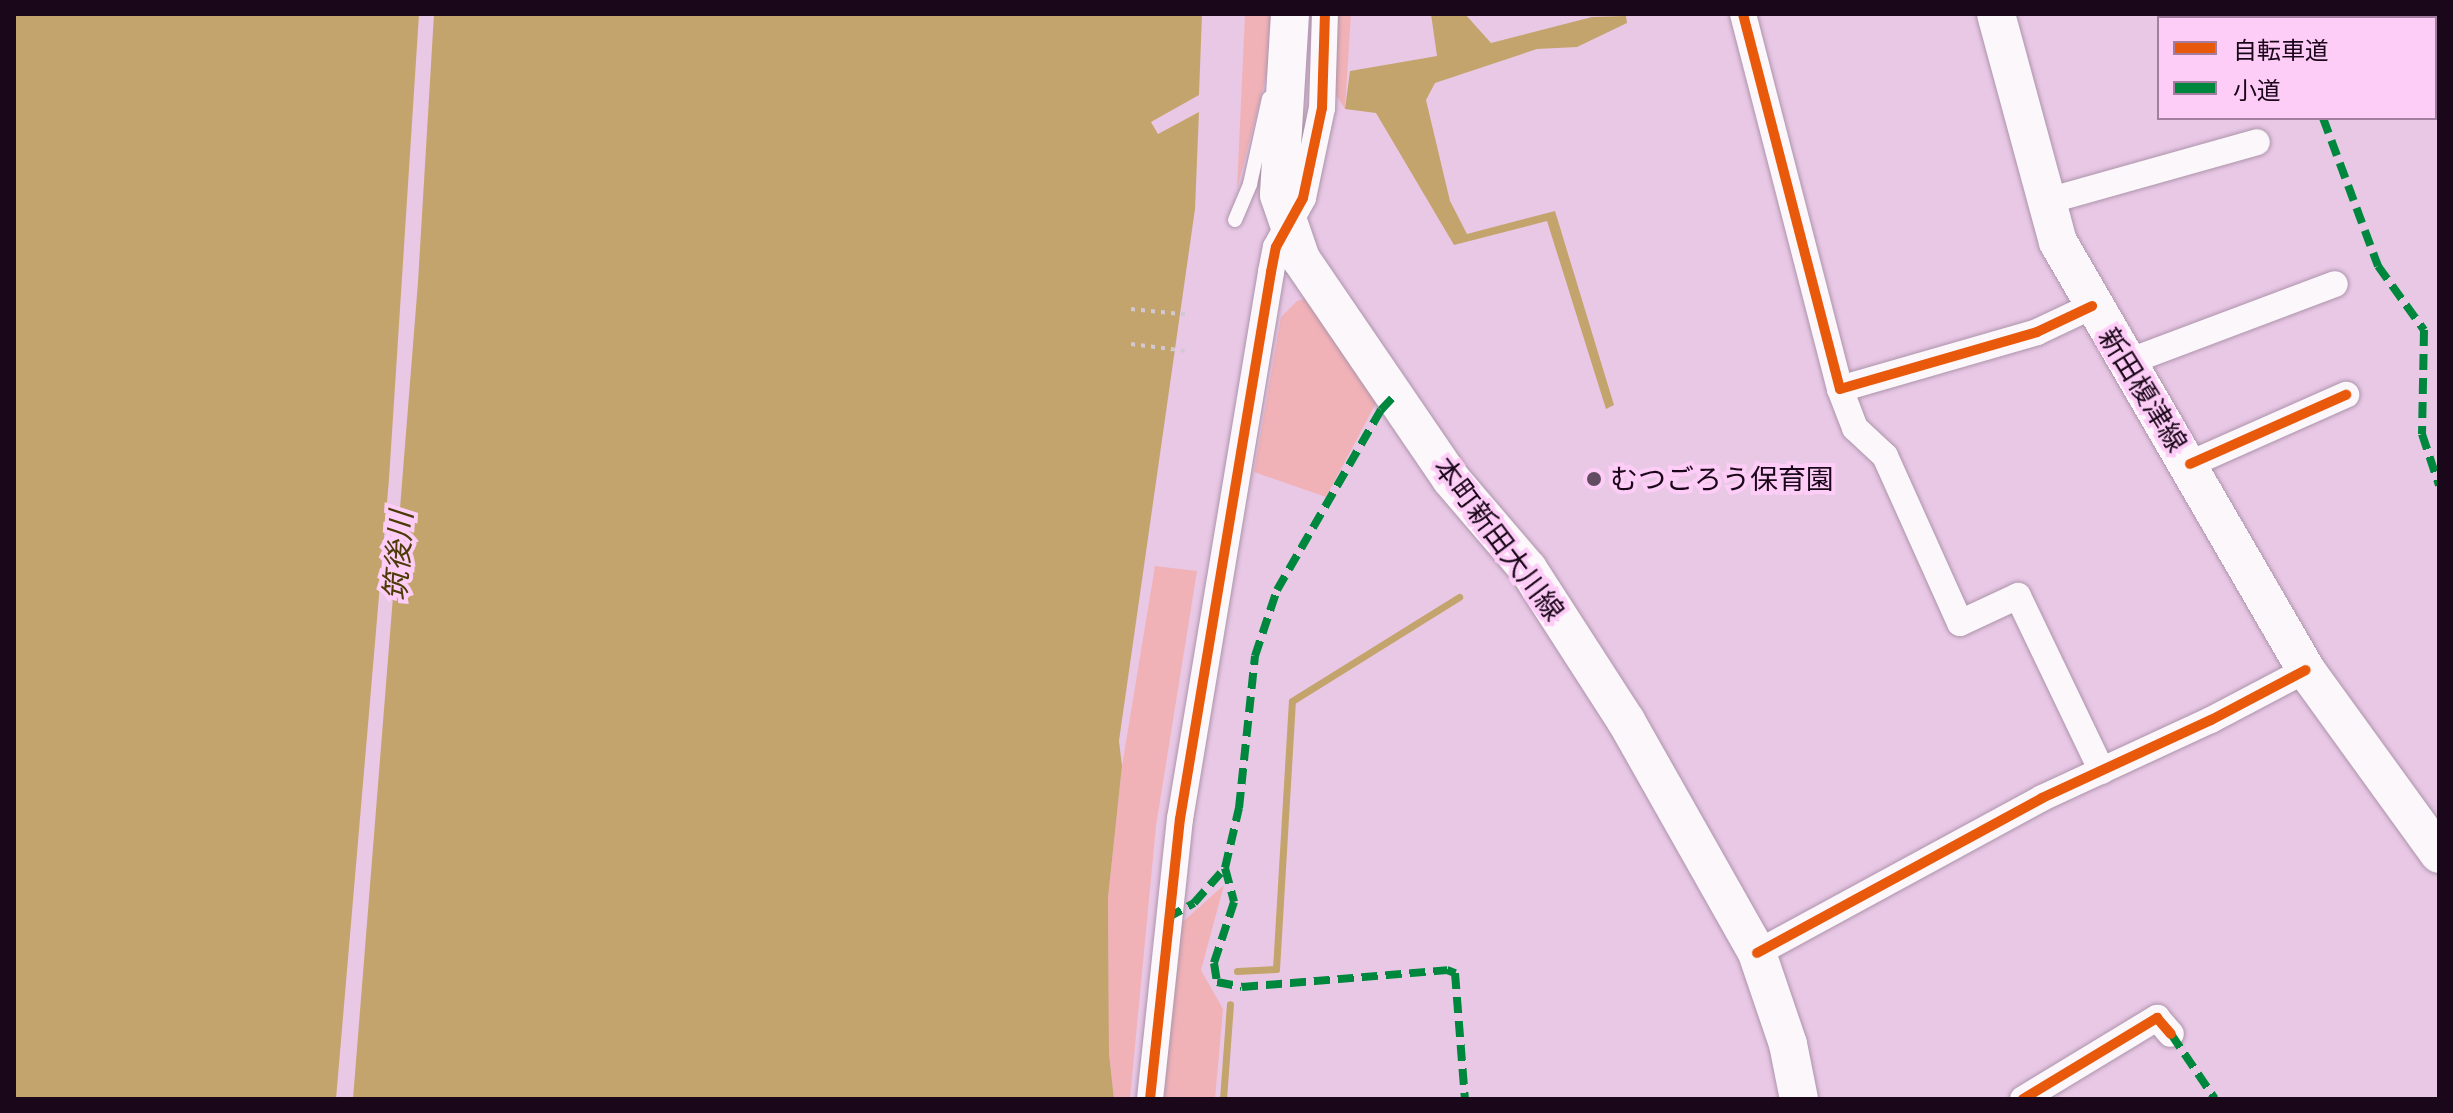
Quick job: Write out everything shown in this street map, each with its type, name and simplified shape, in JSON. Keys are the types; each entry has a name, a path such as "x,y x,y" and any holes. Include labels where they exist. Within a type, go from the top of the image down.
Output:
{"main road":[{"name":"本町新田大川線","path":"1290,14 1279,195 1286,227 1301,259 1451,479 1544,594 1626,721 1757,953 1788,1044 1799,1099"},
{"name":"新田榎津線","path":"1996,14 2044,202 2058,242 2125,363 2190,464 2306,670 2439,854"}],"street":[{"path":"1150,1099 1180,819 1271,272 1286,227 1303,198 1322,108 1325,14"},
{"path":"1743,14 1840,389 1855,428 1885,456 1960,623 2018,596 2102,771"},
{"path":"2044,202 2257,142"},
{"path":"2125,363 2335,284"},
{"path":"1840,389 2037,332 2092,306"},
{"path":"2190,464 2346,395"},
{"path":"1757,953 2102,771 2306,670"},
{"path":"2023,1099 2157,1018 2171,1034"}],"lane":[{"path":"1235,220 1250,184 1272,83 1288,69"}],"path":[{"path":"1131,309 1191,315"},
{"path":"1131,344 1187,351"}],"shaded area":[{"path":"1245,14 1275,14 1274,46 1237,189"},
{"path":"1332,14 1351,14 1345,109 1330,85"},
{"path":"1310,297 1381,394 1326,497 1254,472 1281,317 1297,301"},
{"path":"1155,566 1197,571 1156,826 1130,1099 1114,1099 1109,1053 1108,898 1122,766"},
{"path":"1224,885 1201,970 1223,1009 1215,1099 1164,1099 1178,926"}],"water":[{"name":"筑後川","path":"14,14 1202,14 1199,95 1151,122 1158,134 1199,112 1195,209 1119,741 1122,766 1108,898 1109,1053 1114,1099 14,1099"},
{"path":"1431,14 1465,14 1491,43 1592,17 1626,16 1627,23 1577,47 1537,49 1435,83 1426,100 1450,201 1467,234 1555,211 1614,405 1606,409 1547,221 1454,245 1376,113 1345,109 1350,71 1437,56"}],"pier":[{"path":"419,14 434,14 418,282 353,1099 336,1099 389,479"}],"waterway":[{"path":"1237,971 1276,969 1292,701 1459,597"},
{"path":"1223,1099 1230,1004"}],"marked path":[{"path":"2324,120 2378,266 2424,330 2422,434 2439,485"},
{"path":"1167,918 1194,903 1225,868 1239,808 1255,656 1277,590 1381,410 1394,396"},
{"path":"1225,868 1234,902 1214,963 1217,982 1242,987 1447,970 1455,973 1465,1099"},
{"path":"2171,1034 2215,1099"}],"cycle path":[{"path":"1150,1099 1180,819 1271,272 1276,247 1303,198 1322,108 1325,14"},
{"path":"1743,14 1840,389 2037,332 2092,306"},
{"path":"2190,464 2346,395"},
{"path":"1757,953 2042,798 2211,720 2306,670"},
{"path":"2023,1099 2157,1018 2171,1034"}],"place":[{"name":"むつごろう保育園","path":"1594,479"}]}
